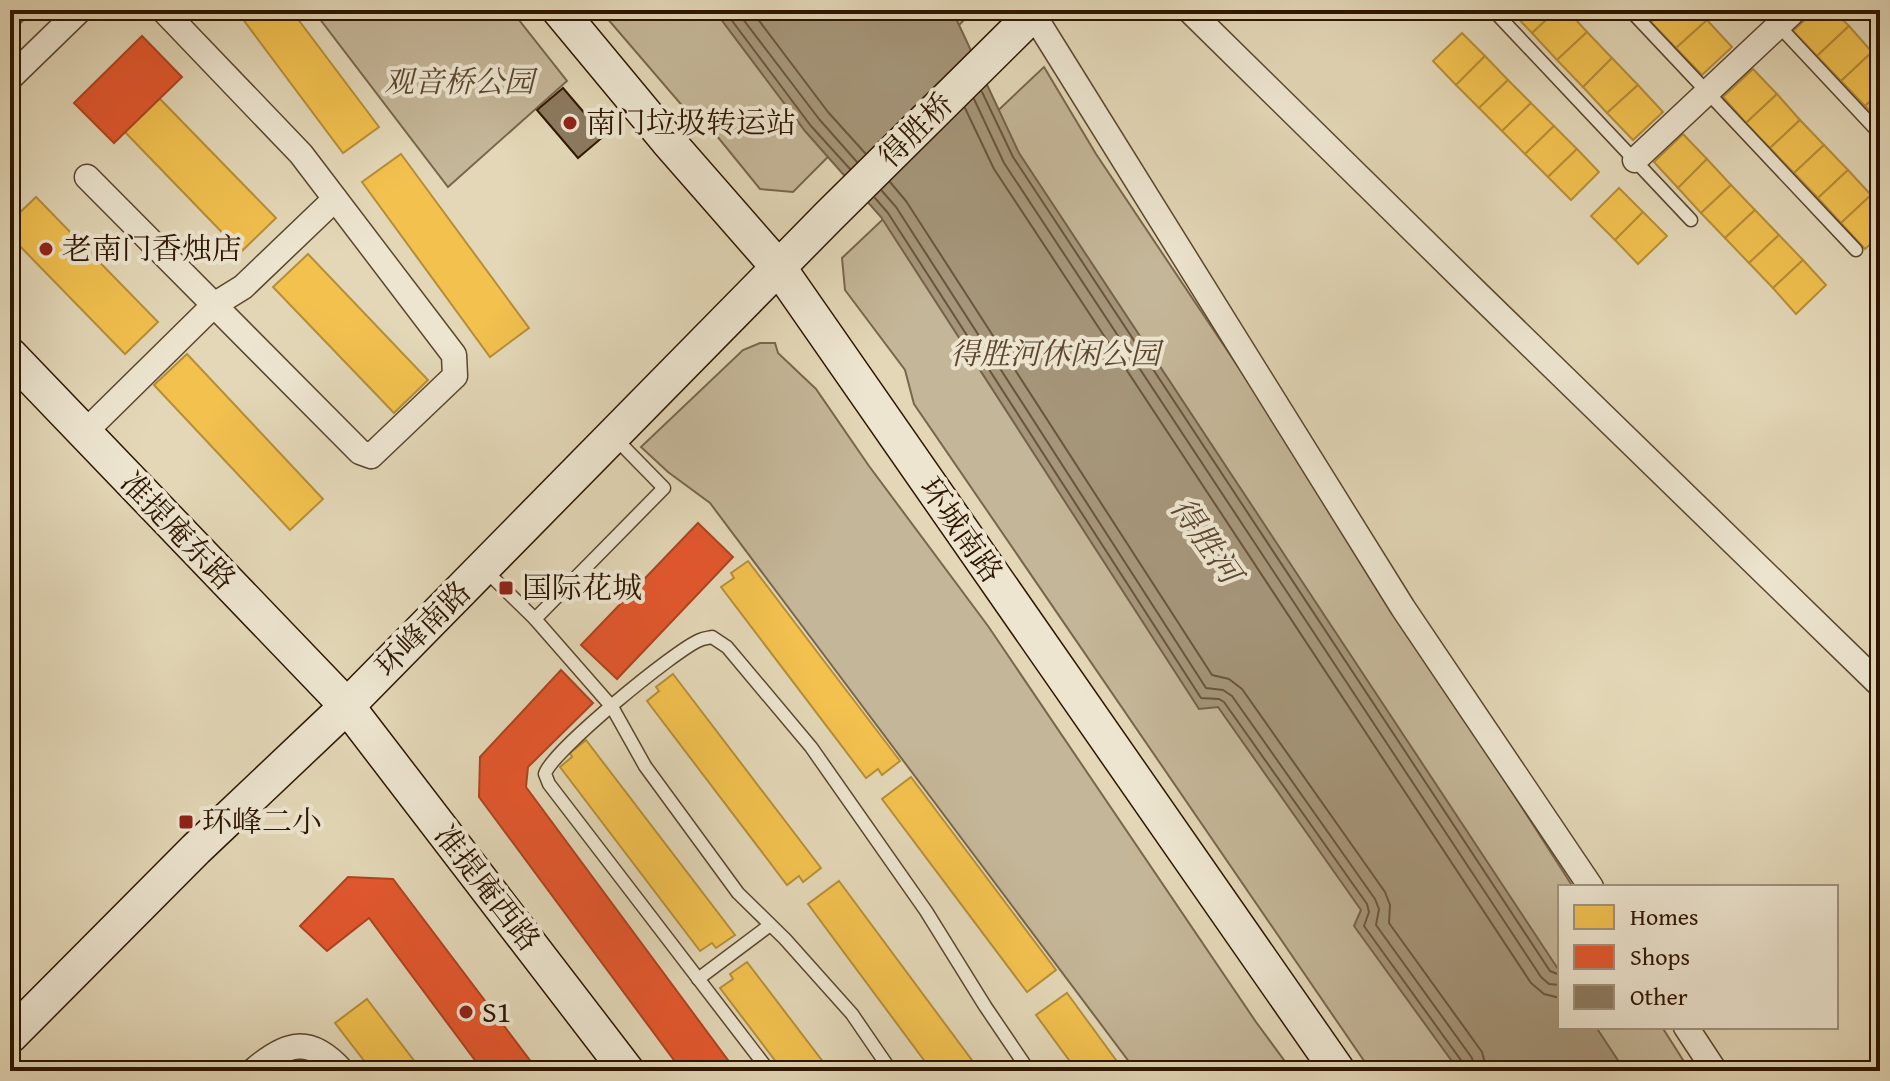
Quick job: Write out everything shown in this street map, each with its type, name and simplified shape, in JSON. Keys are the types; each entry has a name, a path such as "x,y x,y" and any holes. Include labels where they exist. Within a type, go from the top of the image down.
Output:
{"main road":[{"name":"环城南路","path":"559,10 779,268 1338,1071"},
{"name":"得胜桥","path":"829,216 1034,11"},
{"name":"环峰南路","path":"10,1036 196,849 347,706 829,216"},
{"name":"准提庵东路","path":"10,355 347,706"},
{"name":"准提庵西路","path":"347,706 627,1071"}],"street":[{"path":"10,78 80,10"},
{"path":"87,177 360,452 371,456 455,376 454,355 301,154 163,10"},
{"path":"1189,10 1880,685"},
{"path":"1034,11 1403,608 1590,885"},
{"path":"1635,160 1708,92 1779,15"},
{"path":"84,433 214,305 243,287 335,199"},
{"path":"1687,1029 1715,1071"},
{"path":"253,1071 287,1047 306,1045 342,1071"}],"lane":[{"path":"1493,10 1691,220"},
{"path":"1630,10 1856,250"},
{"path":"1779,15 1880,134"},
{"path":"535,619 664,488 613,436"},
{"path":"483,568 535,619 612,707 645,766 698,841 738,893 852,1014 891,1071"},
{"path":"769,1071 549,784 545,774 553,759 612,707 700,640 712,637 727,647 811,747 926,911 1029,1071"},
{"path":"698,979 770,925"}],"green space":[{"path":"10,10 34,10 12,31"},
{"name":"观音桥公园","path":"313,10 511,10 567,81 448,187"},
{"path":"600,10 974,10 793,192 760,189 704,120 685,109"},
{"name":"得胜河休闲公园","path":"1044,67 1096,154 1271,416 1572,885 1558,885 1558,1029 1663,1029 1690,1071 1371,1071 914,404 905,370 845,290 842,258"},
{"path":"760,343 775,343 778,353 816,389 988,626 1292,1071 1136,1071 710,503 641,447 743,350"}],"water":[{"name":"得胜河","path":"714,10 952,10 1019,153 1558,969 1558,1029 1597,1029 1625,1071 1459,1071 1354,926 1361,910 1218,707 1199,709 881,217 805,131"}],"building: Homes":[{"path":"236,10 291,10 379,127 343,153"},
{"path":"1510,10 1557,10 1532,33"},
{"path":"1557,10 1567,10 1587,32 1557,60 1532,33"},
{"path":"1640,10 1664,10 1651,22"},
{"path":"1664,10 1697,10 1707,20 1676,48 1651,22"},
{"path":"1815,10 1833,10 1849,26 1817,56 1793,31"},
{"path":"1707,20 1732,47 1702,75 1676,48"},
{"path":"1849,26 1872,52 1841,81 1817,56"},
{"path":"1587,32 1612,58 1583,87 1557,60"},
{"path":"1462,33 1485,56 1456,85 1433,61"},
{"path":"1872,52 1880,59 1880,92 1865,106 1841,81"},
{"path":"1485,56 1508,80 1479,108 1456,85"},
{"path":"1612,58 1638,85 1607,113 1583,87"},
{"path":"127,65 276,218 241,252 93,99"},
{"path":"1753,69 1777,94 1746,123 1723,97"},
{"path":"1508,80 1531,103 1502,131 1479,108"},
{"path":"1638,85 1663,112 1633,140 1607,113"},
{"path":"1880,92 1880,123 1865,106"},
{"path":"1777,94 1800,120 1770,148 1746,123"},
{"path":"1531,103 1554,126 1525,154 1502,131"},
{"path":"1800,120 1824,145 1794,173 1770,148"},
{"path":"1554,126 1577,149 1548,177 1525,154"},
{"path":"1683,134 1707,159 1678,188 1654,162"},
{"path":"1824,145 1848,170 1818,198 1794,173"},
{"path":"1577,149 1599,172 1571,200 1548,177"},
{"path":"401,154 529,328 490,357 362,182"},
{"path":"1707,159 1731,185 1701,213 1678,188"},
{"path":"1848,170 1871,195 1841,223 1818,198"},
{"path":"1731,185 1755,210 1725,238 1701,213"},
{"path":"1619,188 1643,212 1615,240 1591,216"},
{"path":"1871,195 1880,204 1880,235 1865,249 1841,223"},
{"path":"36,197 158,322 125,354 10,236 10,222"},
{"path":"1755,210 1779,235 1749,263 1725,238"},
{"path":"1643,212 1667,236 1638,264 1615,240"},
{"path":"1779,235 1803,260 1773,288 1749,263"},
{"path":"308,254 428,380 394,413 273,287"},
{"path":"1803,260 1826,285 1796,314 1773,288"},
{"path":"187,354 323,499 290,530 154,385"},
{"path":"748,561 900,761 882,775 878,769 866,778 721,587 734,578 731,573"},
{"path":"673,674 821,868 803,882 799,876 787,885 647,701 659,691 656,687"},
{"path":"586,740 735,935 716,948 712,943 700,951 560,767 572,757 570,753"},
{"path":"911,777 1056,970 1027,992 882,799"},
{"path":"839,881 980,1071 932,1071 808,904"},
{"path":"747,962 830,1071 783,1071 720,988 733,979 730,974"},
{"path":"1067,993 1124,1071 1077,1071 1036,1015"},
{"path":"367,999 422,1071 372,1071 335,1023"}],"building: Shops":[{"path":"142,36 182,77 114,143 74,103"},
{"path":"698,523 733,557 617,679 581,645"},
{"path":"561,670 593,703 528,767 526,787 736,1071 682,1071 479,797 480,757"},
{"name":"S1","path":"348,877 393,879 538,1071 483,1071 369,918 327,951 300,926"}],"building: Other":[{"name":"南门垃圾转运站","path":"563,88 604,136 578,158 537,110"}],"place":[{"name":"南门垃圾转运站","path":"570,123"},
{"name":"老南门香烛店","path":"46,249"},
{"name":"国际花城","path":"506,588"},
{"name":"环峰二小","path":"186,822"},
{"name":"S1","path":"466,1012"}]}
